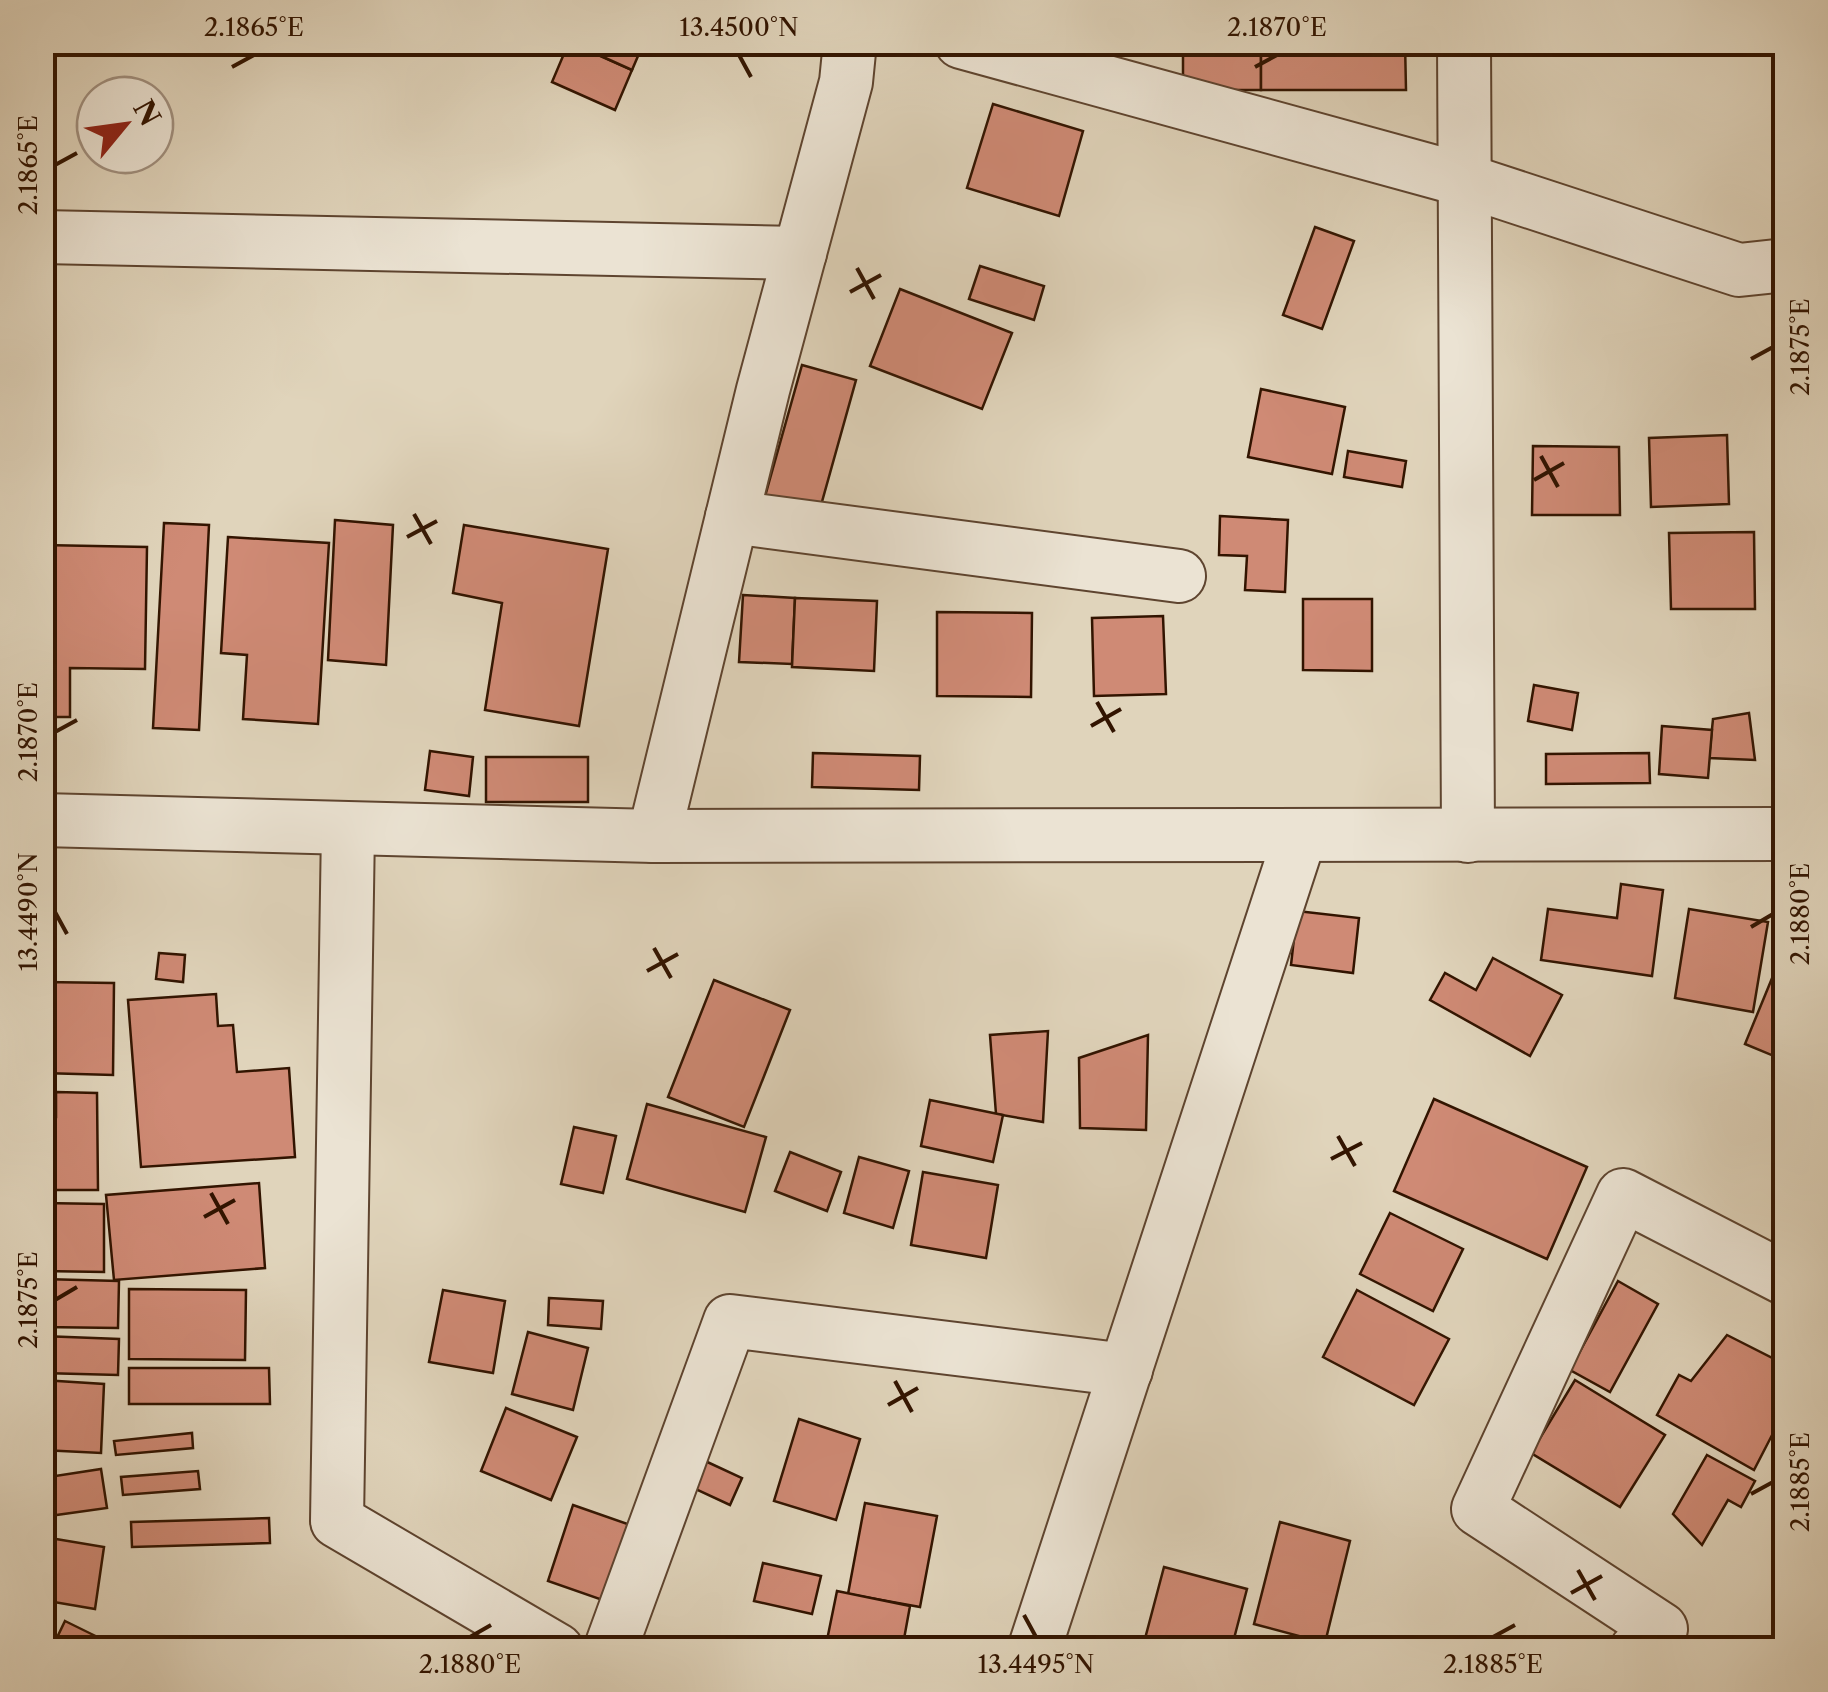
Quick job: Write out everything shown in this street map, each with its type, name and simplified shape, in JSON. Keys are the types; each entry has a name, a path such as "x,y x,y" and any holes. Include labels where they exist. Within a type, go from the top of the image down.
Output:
{"street":[{"path":"654,836 732,517 846,82 850,42"},
{"path":"961,42 1464,180 1739,270 1786,266"},
{"path":"1464,42 1468,836"},
{"path":"42,237 800,253"},
{"path":"732,517 1179,576"},
{"path":"42,820 654,836 1786,834"},
{"path":"348,828 337,1521 558,1650"},
{"path":"1034,1650 1300,836"},
{"path":"1636,1650 1661,1629 1478,1509 1623,1195 1786,1279"},
{"path":"610,1650 730,1321 1126,1370"}],"building":[{"path":"569,42 632,70 615,110 552,82"},
{"path":"570,42 644,42 632,70"},
{"path":"1183,42 1261,42 1261,90 1183,90"},
{"path":"1261,42 1405,42 1406,90 1261,90"},
{"path":"993,104 1083,131 1059,216 967,188"},
{"path":"1315,227 1354,241 1322,329 1283,315"},
{"path":"980,266 1044,286 1034,320 969,299"},
{"path":"900,289 1012,333 982,409 870,366"},
{"path":"802,365 856,380 818,516 764,500"},
{"path":"1261,389 1345,407 1332,474 1248,457"},
{"path":"1727,435 1729,504 1651,507 1649,438"},
{"path":"1533,446 1619,447 1620,515 1532,515"},
{"path":"1348,451 1406,461 1402,487 1344,477"},
{"path":"1220,516 1288,520 1285,592 1245,590 1247,556 1219,555"},
{"path":"335,520 393,525 386,665 328,660"},
{"path":"164,523 209,525 199,730 153,728"},
{"path":"464,525 608,549 579,726 485,710 502,603 453,593"},
{"path":"1754,532 1755,609 1671,609 1669,533"},
{"path":"228,537 329,543 318,724 243,719 247,655 221,653"},
{"path":"42,545 147,547 145,669 70,668 70,717 42,717"},
{"path":"743,595 795,598 792,664 739,662"},
{"path":"795,598 877,601 874,671 792,667"},
{"path":"1303,599 1372,599 1372,671 1303,670"},
{"path":"937,612 1032,613 1031,697 937,696"},
{"path":"1163,616 1166,694 1094,696 1092,618"},
{"path":"1534,685 1578,693 1572,730 1528,721"},
{"path":"1749,713 1755,760 1709,758 1713,719"},
{"path":"1662,726 1712,730 1708,778 1659,774"},
{"path":"430,751 473,757 469,796 425,790"},
{"path":"813,753 920,756 919,790 812,787"},
{"path":"1649,753 1650,783 1546,784 1546,754"},
{"path":"486,757 588,757 588,802 486,802"},
{"path":"42,761 49,761 49,801 42,802"},
{"path":"1621,884 1663,890 1652,976 1541,960 1548,909 1617,918"},
{"path":"1689,909 1768,922 1753,1012 1675,998"},
{"path":"1297,911 1359,918 1353,973 1291,965"},
{"path":"159,953 185,955 183,982 156,979"},
{"path":"1493,958 1562,995 1530,1056 1430,1000 1445,973 1476,990"},
{"path":"1775,971 1786,976 1786,1061 1745,1044"},
{"path":"714,980 790,1010 744,1127 668,1097"},
{"path":"43,982 114,983 113,1075 42,1073"},
{"path":"216,994 218,1026 233,1025 237,1072 289,1068 295,1157 141,1167 128,1000"},
{"path":"1048,1031 1043,1122 996,1114 990,1035"},
{"path":"1148,1035 1146,1130 1080,1128 1079,1058"},
{"path":"56,1092 97,1093 98,1190 42,1190 42,1117 56,1117"},
{"path":"1434,1099 1587,1167 1547,1259 1394,1191"},
{"path":"930,1100 1003,1115 993,1162 921,1146"},
{"path":"647,1104 766,1137 745,1212 627,1179"},
{"path":"574,1127 616,1136 603,1193 561,1184"},
{"path":"790,1152 841,1172 827,1211 775,1191"},
{"path":"859,1157 909,1171 893,1228 844,1213"},
{"path":"923,1172 998,1185 986,1258 911,1245"},
{"path":"259,1183 265,1268 114,1280 106,1195"},
{"path":"42,1203 104,1204 104,1272 42,1271"},
{"path":"1390,1213 1463,1249 1433,1311 1360,1274"},
{"path":"42,1279 119,1281 118,1328 42,1327"},
{"path":"1618,1281 1658,1304 1610,1392 1570,1370"},
{"path":"129,1289 246,1290 245,1360 129,1359"},
{"path":"443,1290 505,1301 493,1373 429,1362"},
{"path":"1357,1290 1449,1339 1414,1405 1323,1357"},
{"path":"549,1298 603,1301 601,1329 548,1325"},
{"path":"528,1332 588,1348 573,1410 512,1394"},
{"path":"1727,1335 1786,1365 1786,1408 1754,1470 1657,1415 1679,1375 1691,1381"},
{"path":"42,1336 119,1339 118,1375 42,1373"},
{"path":"129,1368 269,1368 270,1404 129,1404"},
{"path":"42,1380 104,1384 101,1453 42,1450"},
{"path":"1575,1380 1665,1435 1620,1507 1531,1453"},
{"path":"506,1408 577,1437 551,1500 481,1471"},
{"path":"799,1419 860,1439 836,1520 774,1501"},
{"path":"192,1433 193,1448 116,1455 114,1441"},
{"path":"1707,1455 1755,1481 1741,1507 1728,1500 1702,1545 1673,1514"},
{"path":"703,1460 742,1478 730,1505 691,1487"},
{"path":"101,1469 107,1508 42,1517 42,1478"},
{"path":"198,1471 200,1489 123,1495 121,1477"},
{"path":"865,1503 937,1516 920,1607 848,1594"},
{"path":"573,1505 636,1527 611,1603 548,1581"},
{"path":"269,1518 270,1543 132,1547 131,1522"},
{"path":"1280,1522 1350,1541 1325,1643 1254,1624"},
{"path":"44,1537 104,1547 95,1609 42,1600"},
{"path":"763,1563 821,1576 812,1614 754,1601"},
{"path":"1164,1567 1247,1589 1231,1650 1142,1650"},
{"path":"837,1591 910,1606 902,1650 825,1650"},
{"path":"65,1621 124,1650 51,1650"}]}
